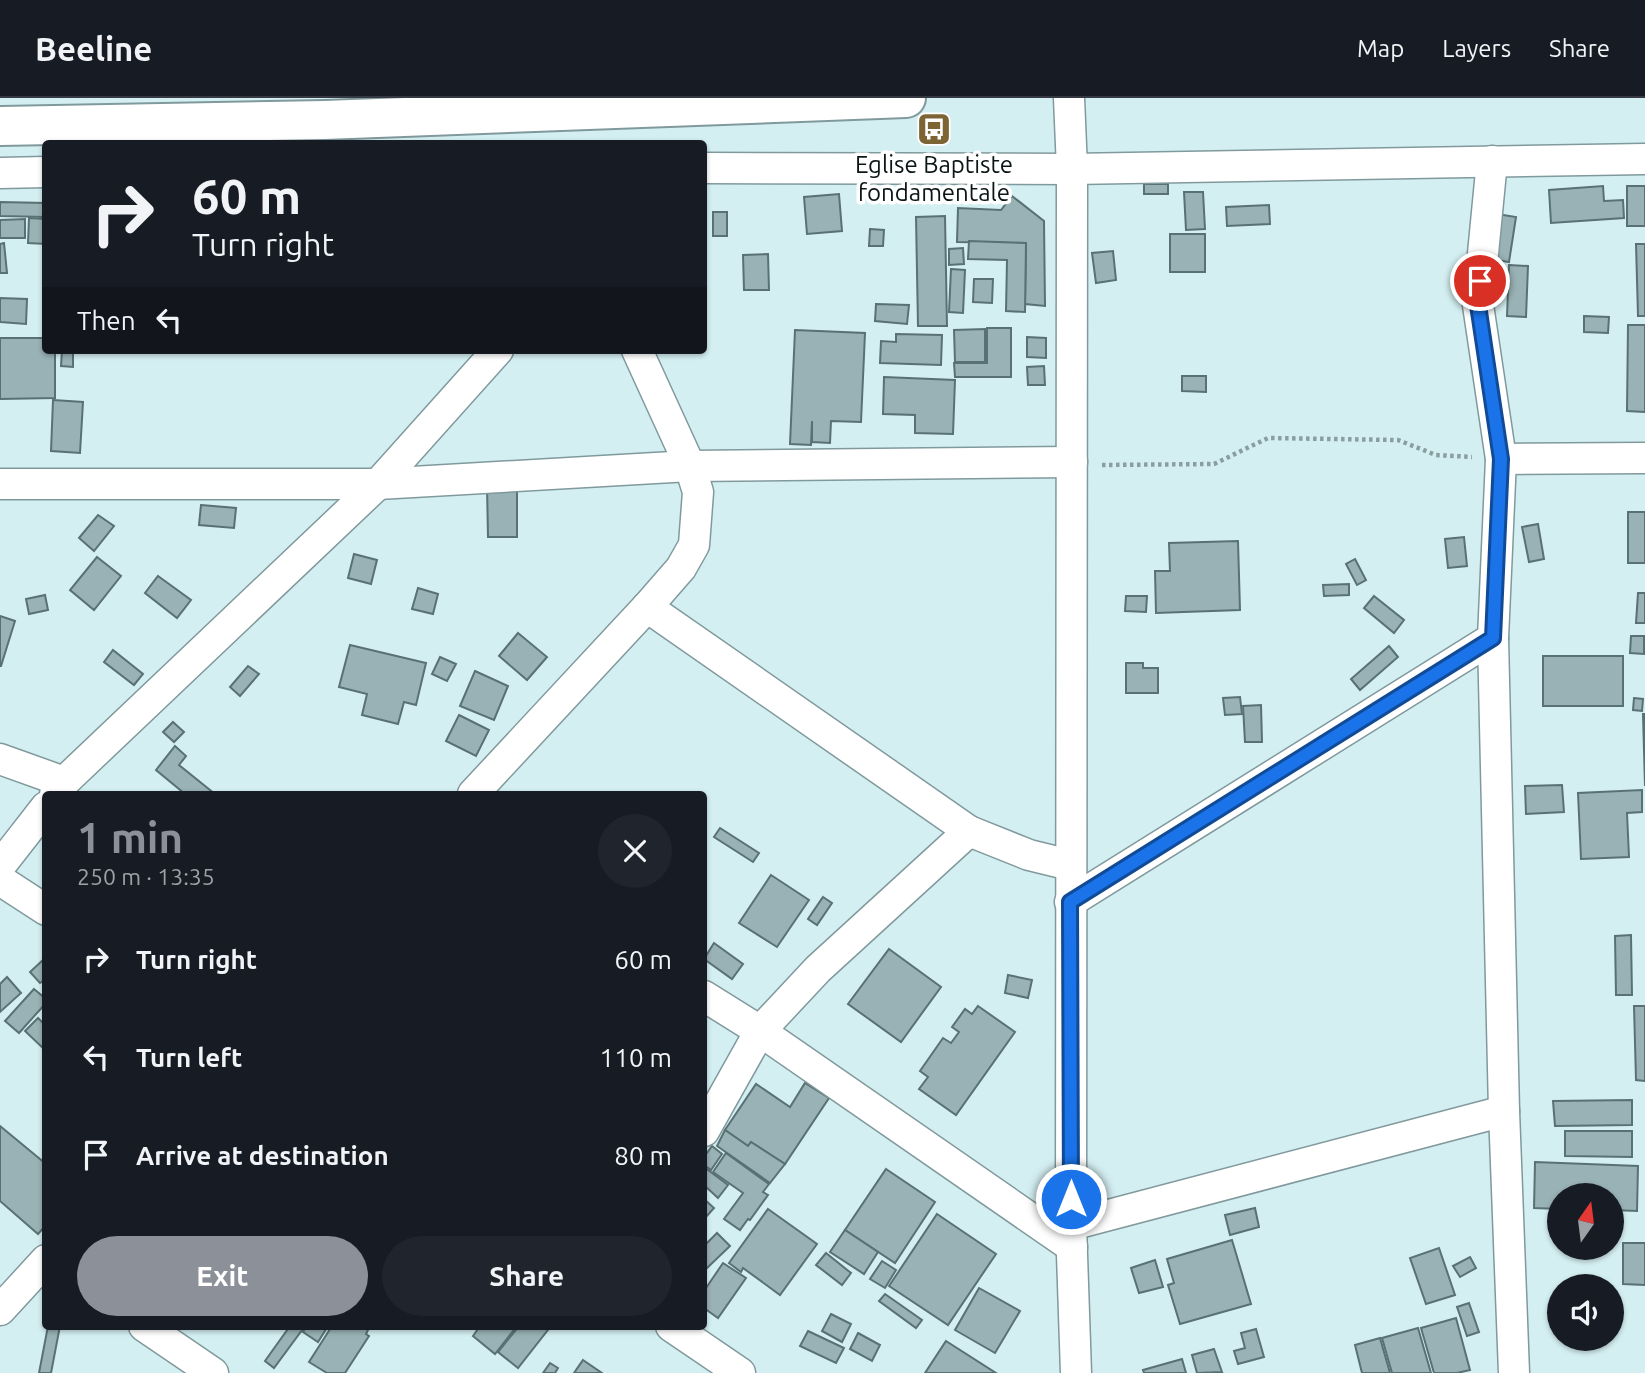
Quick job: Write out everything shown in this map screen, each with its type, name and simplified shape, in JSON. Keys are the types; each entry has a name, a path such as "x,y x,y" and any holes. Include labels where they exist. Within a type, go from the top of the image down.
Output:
{"highway":[{"path":"0,126 325,120 906,98"}],"street":[{"path":"1069,98 1072,169 1071,1236 1076,1373"},
{"path":"707,168 1072,169 1645,159"},
{"path":"1492,160 1478,305 1501,459 1493,638 1504,1111 1514,1373"},
{"path":"0,173 42,172"},
{"path":"0,759 60,788 378,484 494,354"},
{"path":"476,791 647,607 681,568 694,545 698,492 690,466 639,354"},
{"path":"1501,459 1645,458"},
{"path":"0,484 378,484 690,466 1072,463"},
{"path":"647,607 969,831 1029,855 1070,865"},
{"path":"1070,902 1493,638"},
{"path":"0,866 42,812"},
{"path":"707,1126 760,1031 818,969 969,831"},
{"path":"0,880 42,907"},
{"path":"707,998 1071,1236 1504,1111"},
{"path":"0,1310 42,1264"},
{"path":"150,1330 213,1373"},
{"path":"677,1330 740,1373"}],"path":[{"path":"1072,463 1214,464 1268,438 1398,440 1436,455 1501,459"}],"building":[{"path":"1144,184 1168,184 1168,194 1144,194"},
{"path":"1603,186 1604,201 1623,200 1624,218 1551,223 1549,190"},
{"path":"1627,186 1645,186 1645,226 1627,226"},
{"path":"1184,192 1203,192 1205,229 1186,230"},
{"path":"839,194 842,231 807,234 804,197"},
{"path":"1012,196 1044,221 1045,306 1025,304 1026,243 957,242 958,208 1001,210"},
{"path":"0,202 42,203 42,217 0,216"},
{"path":"1269,205 1270,224 1227,226 1226,207"},
{"path":"713,212 727,212 727,236 713,236"},
{"path":"1497,214 1516,217 1509,262 1490,259"},
{"path":"945,216 947,326 918,326 916,217"},
{"path":"29,218 42,219 42,244 28,243"},
{"path":"25,219 25,238 0,238 0,220"},
{"path":"870,229 884,230 883,246 869,246"},
{"path":"1170,234 1205,234 1205,272 1170,272"},
{"path":"969,241 1026,243 1025,312 1006,311 1007,260 968,259"},
{"path":"4,243 7,273 0,273 0,244"},
{"path":"1636,244 1645,244 1645,316 1638,316"},
{"path":"963,248 964,264 949,265 949,249"},
{"path":"1113,251 1116,280 1096,283 1092,253"},
{"path":"768,254 769,290 744,290 743,255"},
{"path":"1509,265 1528,266 1526,317 1507,316"},
{"path":"951,269 965,270 963,313 949,312"},
{"path":"974,279 993,279 992,303 973,302"},
{"path":"0,298 27,299 26,324 0,322"},
{"path":"876,304 909,305 907,324 875,321"},
{"path":"1584,316 1609,317 1608,333 1584,332"},
{"path":"1628,325 1645,325 1645,412 1627,411"},
{"path":"987,328 1011,328 1011,377 955,377 954,363 987,363"},
{"path":"985,329 985,362 955,362 954,330"},
{"path":"795,330 865,333 861,422 831,421 830,443 812,442 812,421 811,445 790,444"},
{"path":"896,334 942,335 941,365 880,363 881,341 896,342"},
{"path":"1027,337 1046,338 1046,358 1027,357"},
{"path":"0,338 42,338 42,354 55,354 55,398 0,399"},
{"path":"62,354 73,354 73,367 61,366"},
{"path":"1044,366 1045,385 1028,385 1027,367"},
{"path":"1182,376 1206,376 1206,392 1182,391"},
{"path":"884,377 955,380 953,434 915,433 915,415 883,414"},
{"path":"53,400 83,402 80,453 51,451"},
{"path":"487,486 517,486 517,537 488,537"},
{"path":"201,505 236,508 234,528 199,525"},
{"path":"1628,512 1645,512 1645,563 1628,563"},
{"path":"98,515 114,526 94,551 79,538"},
{"path":"1538,524 1544,559 1529,562 1522,527"},
{"path":"1464,537 1467,566 1448,568 1445,539"},
{"path":"1238,541 1240,610 1156,613 1155,571 1170,571 1169,543"},
{"path":"354,554 377,560 371,584 348,578"},
{"path":"97,557 121,576 94,610 70,590"},
{"path":"1355,559 1366,580 1357,585 1346,564"},
{"path":"158,576 191,600 177,618 145,593"},
{"path":"1349,584 1349,595 1324,596 1323,585"},
{"path":"418,588 438,594 433,614 412,609"},
{"path":"1638,593 1645,593 1645,623 1636,623"},
{"path":"45,595 48,610 29,614 26,599"},
{"path":"1126,596 1147,596 1146,612 1125,611"},
{"path":"1374,596 1404,620 1394,633 1364,608"},
{"path":"0,616 15,621 1,666 0,666"},
{"path":"518,633 547,657 527,680 499,656"},
{"path":"1631,636 1644,636 1644,654 1630,653"},
{"path":"350,645 426,663 416,705 404,702 398,724 362,715 367,694 339,687"},
{"path":"1389,646 1398,657 1360,690 1351,679"},
{"path":"113,650 143,674 134,685 104,662"},
{"path":"1543,656 1623,656 1623,706 1543,706"},
{"path":"440,657 456,664 447,681 432,674"},
{"path":"1126,663 1143,663 1143,668 1158,668 1158,693 1126,693"},
{"path":"248,666 259,674 240,696 230,687"},
{"path":"475,671 508,686 494,720 460,706"},
{"path":"1240,697 1242,714 1225,715 1223,698"},
{"path":"1634,698 1643,699 1642,711 1633,710"},
{"path":"1261,705 1262,742 1245,742 1243,706"},
{"path":"1643,714 1645,714 1645,786"},
{"path":"459,715 489,730 476,756 446,741"},
{"path":"173,722 184,732 174,742 163,732"},
{"path":"175,746 186,756 179,765 211,791 181,791 156,770"},
{"path":"1562,785 1564,812 1526,814 1525,786"},
{"path":"1642,790 1642,812 1627,813 1629,857 1581,859 1578,793"},
{"path":"720,828 759,853 753,862 714,837"},
{"path":"771,875 809,900 777,947 739,923"},
{"path":"823,897 832,903 817,925 808,919"},
{"path":"1631,935 1632,995 1616,995 1615,936"},
{"path":"714,943 743,964 732,979 707,961 707,954"},
{"path":"889,949 941,987 901,1042 848,1004"},
{"path":"42,961 42,982 40,983 30,972"},
{"path":"1008,975 1032,980 1028,998 1005,993"},
{"path":"7,977 21,993 0,1012 0,984"},
{"path":"34,989 42,996 42,1007 19,1033 5,1021"},
{"path":"978,1006 1015,1032 956,1115 919,1089 928,1077 920,1071 943,1038 951,1043 959,1032 952,1027 965,1009 972,1014"},
{"path":"1634,1006 1645,1006 1645,1081 1636,1080"},
{"path":"38,1018 42,1022 42,1047 25,1031"},
{"path":"805,1083 829,1098 785,1164 751,1142 748,1146 725,1130 756,1084 790,1107"},
{"path":"1632,1100 1632,1125 1555,1126 1553,1101"},
{"path":"0,1126 42,1161 42,1230 38,1234 0,1201"},
{"path":"725,1130 748,1146 751,1142 785,1164 770,1183 717,1146"},
{"path":"1565,1131 1632,1131 1632,1157 1565,1156"},
{"path":"712,1146 722,1154 711,1170 707,1167 707,1153"},
{"path":"726,1153 769,1184 763,1192 768,1195 740,1230 724,1219 743,1193 713,1172"},
{"path":"1535,1162 1638,1166 1637,1211 1624,1210 1624,1183 1547,1183 1547,1209 1534,1208"},
{"path":"707,1169 728,1185 718,1198 707,1188"},
{"path":"886,1169 935,1202 895,1263 845,1230"},
{"path":"707,1202 714,1208 707,1216"},
{"path":"1255,1208 1259,1227 1230,1235 1225,1215"},
{"path":"768,1209 817,1244 780,1295 743,1268 741,1272 729,1263"},
{"path":"937,1214 996,1254 948,1325 889,1286"},
{"path":"845,1230 878,1252 864,1274 830,1252"},
{"path":"717,1233 730,1246 707,1268 707,1243"},
{"path":"1232,1240 1251,1304 1180,1324 1168,1285 1174,1283 1167,1259"},
{"path":"1624,1243 1645,1243 1645,1285 1624,1284"},
{"path":"1439,1248 1455,1295 1426,1304 1410,1258"},
{"path":"826,1253 851,1273 842,1285 816,1265"},
{"path":"1470,1257 1476,1268 1460,1277 1453,1266"},
{"path":"1155,1260 1163,1287 1139,1293 1131,1268"},
{"path":"882,1261 896,1270 885,1288 870,1279"},
{"path":"723,1263 746,1278 718,1318 707,1310 707,1287"},
{"path":"979,1288 1020,1311 995,1353 955,1330"},
{"path":"885,1294 922,1320 916,1328 879,1301"},
{"path":"1469,1303 1479,1332 1467,1336 1457,1307"},
{"path":"831,1314 851,1324 842,1342 822,1331"},
{"path":"1456,1318 1470,1370 1434,1373 1421,1328"},
{"path":"1418,1328 1431,1373 1392,1373 1382,1338"},
{"path":"1256,1329 1264,1357 1238,1364 1234,1351 1245,1348 1241,1333"},
{"path":"47,1330 59,1330 51,1373 39,1373"},
{"path":"287,1330 302,1330 274,1368 265,1361"},
{"path":"304,1330 326,1330 318,1342 303,1332"},
{"path":"329,1330 368,1330 366,1334 369,1336 345,1373 327,1373 309,1362"},
{"path":"477,1330 514,1330 495,1354 473,1336"},
{"path":"516,1330 548,1330 518,1368 498,1352"},
{"path":"808,1331 844,1348 836,1363 800,1346"},
{"path":"858,1333 880,1345 872,1361 850,1349"},
{"path":"1380,1338 1390,1373 1362,1373 1355,1345"},
{"path":"946,1341 996,1373 925,1373"},
{"path":"1214,1349 1222,1372 1197,1373 1192,1355"},
{"path":"1182,1359 1186,1373 1144,1373 1143,1370"},
{"path":"583,1360 602,1373 574,1373"},
{"path":"550,1363 558,1368 555,1373 543,1373"}],"place":[{"name":"Eglise Baptiste fondamentale","path":"934,129"}],"route":[{"path":"1071,1199 1070,902 1493,638 1501,459 1478,305 1480,281"}]}
